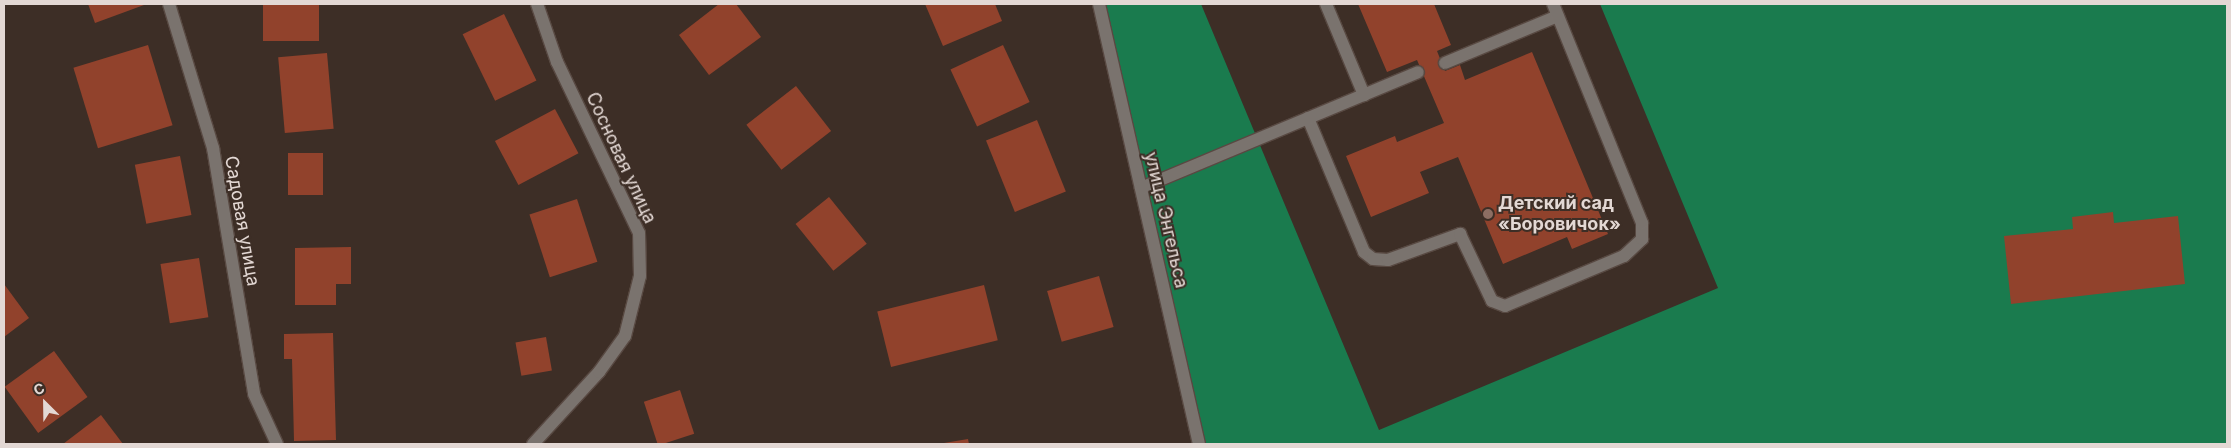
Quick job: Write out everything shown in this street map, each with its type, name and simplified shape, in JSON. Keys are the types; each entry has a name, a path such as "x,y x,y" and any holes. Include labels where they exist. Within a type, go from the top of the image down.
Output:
{"street":[{"name":"Садовая улица","path":"169,4 212,148 254,394 277,444"},
{"name":"Сосновая улица","path":"531,443 599,372 624,336 640,276 639,233 556,62 537,4"},
{"name":"улица Энгельса","path":"1099,4 1199,444"},
{"path":"1326,4 1364,95"},
{"path":"1308,118 1368,256 1388,260 1460,234 1492,301 1505,306 1624,256 1642,239 1636,202 1555,10 1445,63"},
{"path":"1141,188 1418,72"}],"green space":[{"path":"1099,4 1201,4 1379,430 1718,288 1600,4 2227,4 2227,444 1199,444"}],"building":[{"path":"88,4 143,4 144,5 95,23"},
{"path":"263,4 319,4 319,41 263,41"},
{"path":"719,4 736,4 761,37 709,75 679,35"},
{"path":"925,4 995,4 1002,21 943,46"},
{"path":"1358,4 1434,4 1451,45 1437,51 1445,71 1460,65 1465,80 1532,52 1608,234 1572,249 1567,237 1503,264 1458,157 1420,172 1429,193 1371,217 1346,156 1395,136 1397,142 1444,123 1417,60 1387,72"},
{"path":"504,14 536,81 495,101 463,34"},
{"path":"148,45 173,125 98,148 73,68"},
{"path":"1003,45 1030,102 977,127 950,70"},
{"path":"327,53 334,129 285,133 278,57"},
{"path":"796,86 831,131 781,170 746,125"},
{"path":"555,109 578,153 518,185 495,141"},
{"path":"1037,120 1066,191 1015,212 986,141"},
{"path":"288,153 323,153 323,195 288,195"},
{"path":"180,156 191,215 146,224 135,165"},
{"path":"829,197 867,244 833,271 796,224"},
{"path":"577,199 597,262 550,277 529,214"},
{"path":"2113,212 2114,223 2178,216 2185,284 2011,304 2004,236 2073,229 2072,217"},
{"path":"351,247 351,284 336,284 336,305 295,305 295,248"},
{"path":"199,258 208,317 170,323 160,264"},
{"path":"1099,276 1114,327 1062,342 1047,291"},
{"path":"4,284 29,318 4,337"},
{"path":"984,285 998,340 891,367 877,312"},
{"path":"333,333 336,440 294,441 292,359 284,359 284,334"},
{"path":"546,337 552,370 521,376 515,342"},
{"path":"54,351 88,397 38,433 5,387"},
{"path":"680,390 694,434 658,444 644,402"},
{"path":"101,415 123,444 63,444"},
{"path":"968,439 969,444 944,443"}],"place":[{"name":"Детский сад «Боровичок»","path":"1488,214"}]}
